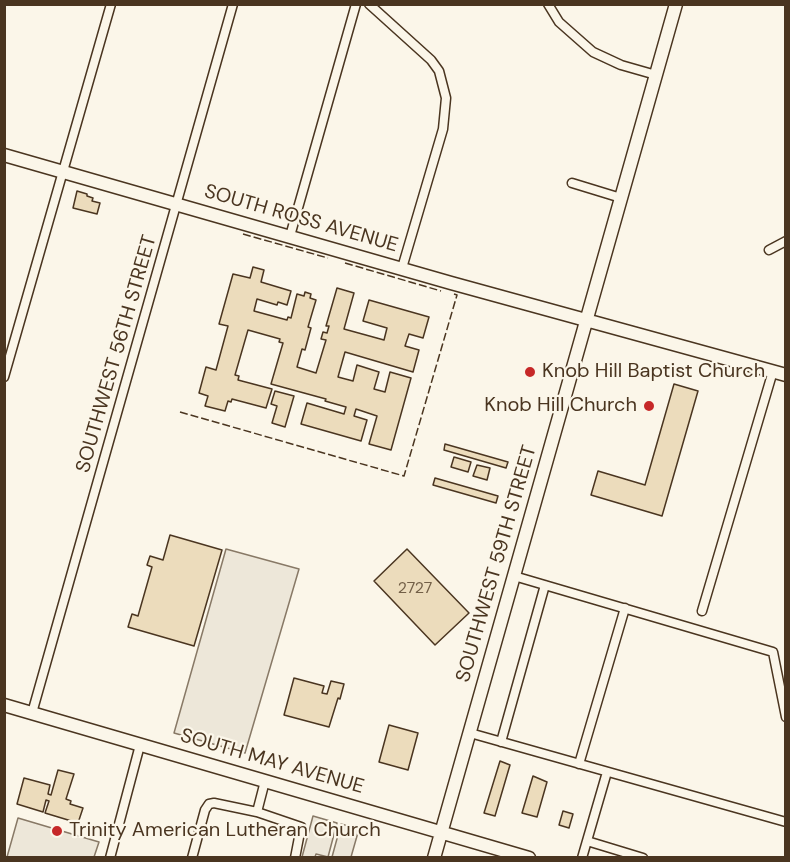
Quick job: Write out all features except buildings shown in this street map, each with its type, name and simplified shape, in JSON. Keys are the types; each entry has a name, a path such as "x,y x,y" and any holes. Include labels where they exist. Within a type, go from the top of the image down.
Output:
{"main road":[{"name":"SOUTHWEST 59TH STREET","path":"434,858 676,4"},
{"name":"SOUTH ROSS AVENUE","path":"4,155 786,375"},
{"name":"SOUTH MAY AVENUE","path":"4,705 529,858"}],"street":[{"path":"4,377 111,4"},
{"name":"SOUTHWEST 56TH STREET","path":"32,713 233,4"},
{"path":"290,236 356,4"},
{"path":"369,4 431,60 439,71 446,98 443,129 402,268"},
{"path":"548,4 560,22 594,52 621,65 656,75"},
{"path":"572,183 621,198"},
{"path":"769,250 786,241"},
{"path":"702,611 773,371"},
{"path":"514,576 773,652 786,717"},
{"path":"501,742 545,585"},
{"path":"579,764 625,608"},
{"path":"470,733 786,822"},
{"path":"110,858 140,745"},
{"path":"582,858 607,772"},
{"path":"256,812 265,781"},
{"path":"192,858 205,810 209,804 214,803 256,812 301,827 294,858"},
{"path":"586,842 644,858"}],"shaded area":[{"path":"226,549 299,569 245,753 174,733"},
{"path":"313,816 337,823 328,857 316,854 315,857 302,857"},
{"path":"18,818 99,842 94,857 7,857"},
{"path":"341,824 359,829 351,857 332,857"}],"fence":[{"path":"243,234 328,258"},
{"path":"345,263 441,291"},
{"path":"180,412 404,476 457,295 454,294"}],"place":[{"name":"Knob Hill Baptist Church","path":"530,372"},
{"name":"Knob Hill Church","path":"649,406"},
{"name":"Trinity American Lutheran Church","path":"57,831"}]}
